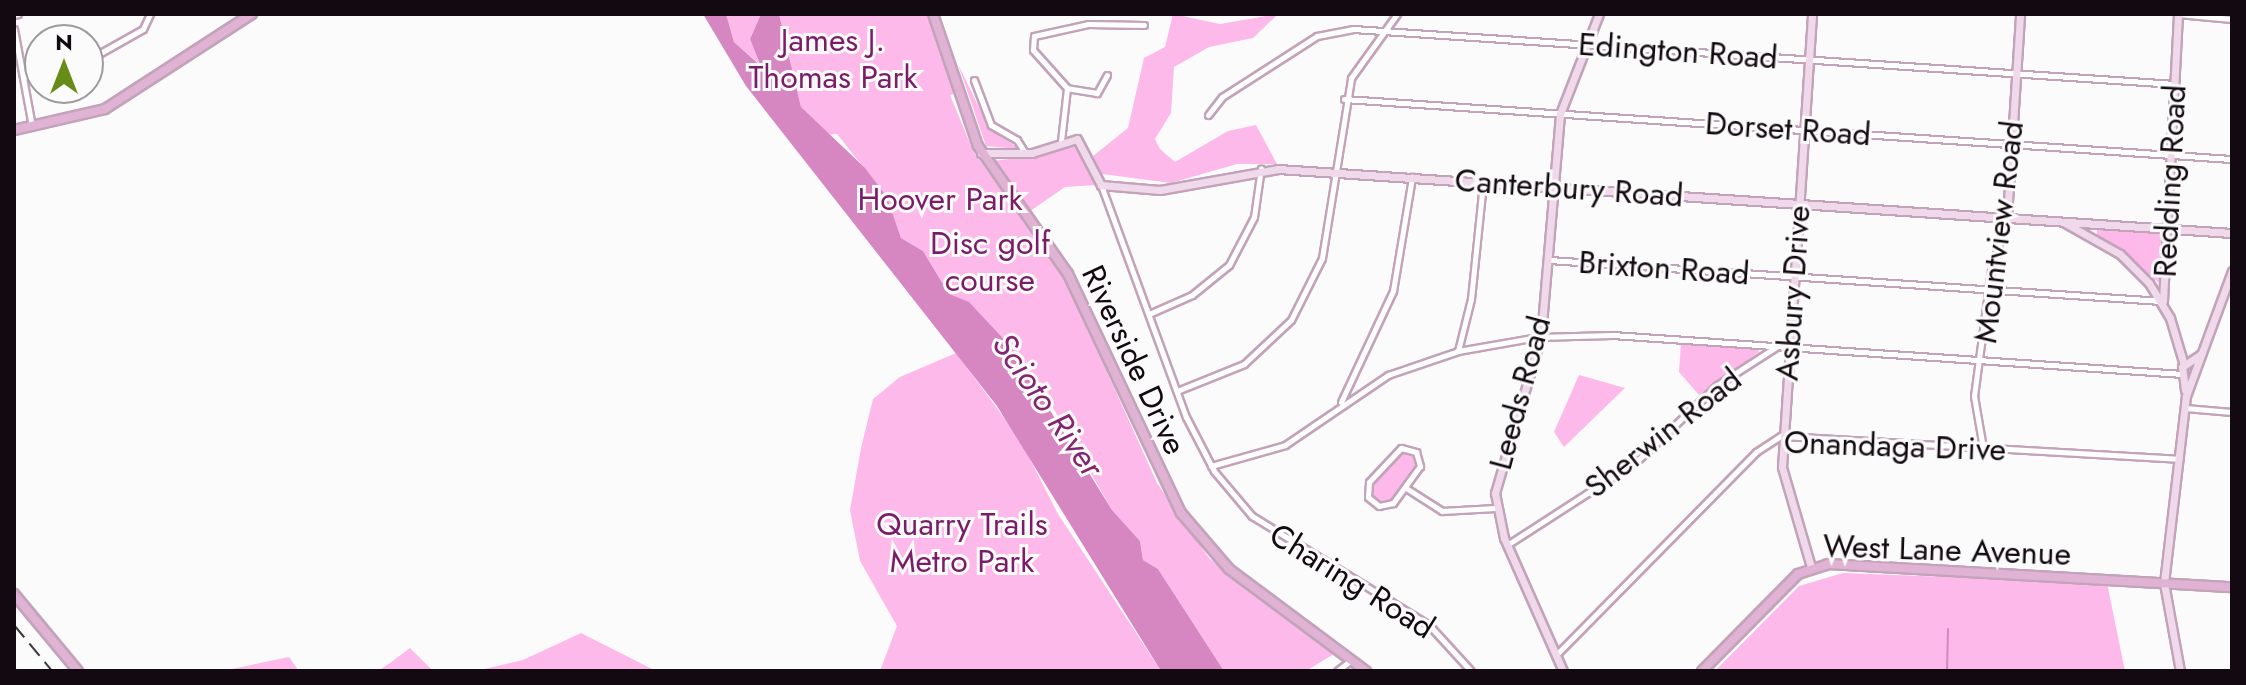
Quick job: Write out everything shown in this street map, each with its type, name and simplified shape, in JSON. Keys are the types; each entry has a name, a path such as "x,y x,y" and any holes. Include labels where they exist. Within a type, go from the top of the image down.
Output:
{"main road":[{"path":"14,130 105,109 252,14"},
{"name":"Riverside Drive","path":"933,14 981,153 1068,274 1191,528 1238,577 1366,671"},
{"name":"West Lane Avenue","path":"1702,671 1811,567 2232,587"},
{"path":"14,594 78,671"}],"street":[{"path":"1177,391 1244,364 1291,320 1322,258 1344,99 1380,31 1397,14"},
{"name":"Leeds Road","path":"1563,671 1507,545 1495,508 1497,469 1541,336 1560,114 1590,45 1599,14"},
{"name":"Asbury Drive","path":"1811,567 1782,476 1812,14"},
{"name":"Mountview Road","path":"1983,448 1973,401 1984,360 1990,290 2007,217 2020,14"},
{"path":"2178,14 2232,19"},
{"name":"Redding Road","path":"2178,14 2163,301 2188,370 2164,583 2180,671"},
{"path":"104,49 150,16"},
{"path":"1107,75 1097,93 1067,88 1033,50 1037,33 1144,25"},
{"path":"14,29 32,126"},
{"name":"Edington Road","path":"1208,115 1222,97 1317,36 1380,31 2175,84"},
{"path":"974,80 991,125 1017,140 1025,154"},
{"path":"1061,141 1067,88"},
{"name":"Dorset Road","path":"1344,99 2232,159"},
{"path":"981,153 1025,154 1061,141 1085,144 1101,185"},
{"path":"1149,314 1205,287 1229,265 1254,217 1261,168"},
{"name":"Canterbury Road","path":"1101,185 1170,189 1261,168 2060,221 2120,254 2163,301"},
{"path":"1341,403 1393,291 1412,177"},
{"path":"1458,351 1475,272 1483,182"},
{"name":"Charing Road","path":"1101,185 1177,391 1211,466 1252,516 1429,625 1471,671"},
{"path":"2060,221 2232,233"},
{"name":"Brixton Road","path":"1549,260 2163,301"},
{"path":"1211,466 1285,445 1341,403 1388,375 1458,351 1541,336 1777,346 2159,372 2188,370 2204,349 2232,271"},
{"name":"Sherwin Road","path":"1507,545 1637,461 1717,385 1777,346"},
{"path":"2185,408 2232,412"},
{"name":"Onandaga Drive","path":"1556,655 1756,452 1784,436 2179,459"},
{"path":"1401,448 1420,459 1406,488 1386,506 1368,497 1369,482 1401,448"},
{"path":"1406,488 1442,511 1495,508"},
{"path":"1337,671 1351,660"}],"green space":[{"path":"726,14 761,14 750,39 762,66 734,42"},
{"name":"Hoover Park","path":"779,14 933,14 956,93 950,95 974,153 1062,272 1157,483 1209,558 1334,654 1306,671 1224,671 1158,569 1143,560 1140,541 1112,510 1052,406 949,294 923,251 901,238 887,197 837,134 823,135 801,107"},
{"path":"1173,14 1220,24 1278,14 1253,38 1209,47 1174,67 1171,113 1155,139 1160,149 1175,162 1228,131 1256,125 1277,164 1237,164 1171,183 1102,174 1093,156 1128,128 1144,58 1165,47"},
{"path":"958,64 989,128 1019,149 986,146"},
{"path":"1064,143 1078,143 1097,185 1065,187 1029,212 993,161 1040,155"},
{"path":"2097,227 2165,232 2162,285 2097,235"},
{"path":"1681,343 1757,348 1759,352 1699,395 1679,372"},
{"name":"Quarry Trails Metro Park","path":"956,353 1019,438 1058,514 1161,671 880,671 897,626 860,561 850,510 861,448 873,399 900,377"},
{"path":"1579,375 1625,388 1564,447 1554,432"},
{"path":"1404,450 1415,454 1418,468 1391,501 1377,503 1370,484"},
{"path":"1843,573 2107,583 2125,671 1715,671 1799,586"},
{"path":"581,633 656,671 476,671 523,660"},
{"path":"410,648 433,671 378,671 390,663"},
{"path":"289,657 299,671 226,671 227,670"}],"shaded area":[{"path":"703,14 726,14 734,42 761,66 750,39 761,14 779,14 801,107 865,168 887,197 901,238 923,251 949,294 969,302 1010,346 1112,510 1140,541 1143,560 1158,569 1224,671 1161,671 997,406 746,86"}],"waterway":[{"path":"1947,671 1948,629"}],"railway":[{"path":"14,625 52,671"}],"park label":[{"name":"James J. Thomas Park","path":"833,60"},
{"name":"Disc golf course","path":"990,262"}],"water label":[{"name":"Scioto River","path":"1048,405"}]}
